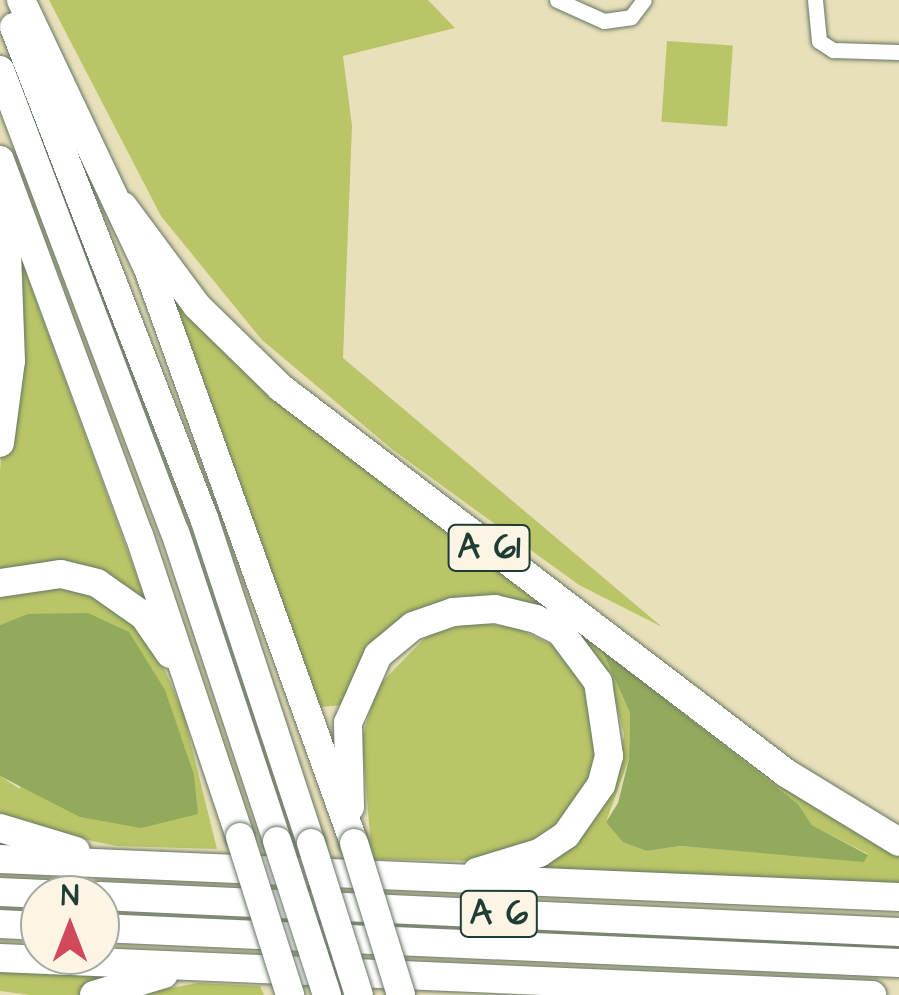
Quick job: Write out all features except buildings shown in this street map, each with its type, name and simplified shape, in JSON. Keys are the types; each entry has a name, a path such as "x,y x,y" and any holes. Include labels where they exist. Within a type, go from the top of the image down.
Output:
{"highway":[{"path":"3,0 204,518 359,995"},
{"name":"A 61","path":"20,0 122,206 354,843"},
{"path":"0,70 175,532 327,995"},
{"path":"0,443 12,360 2,166"},
{"path":"2,166 192,690 290,995"},
{"name":"A 61","path":"122,206 197,306 280,388 786,773 899,842"},
{"path":"0,583 61,574 126,598 192,690"},
{"name":"A 6","path":"354,843 345,750 365,674 396,637 430,618 474,609 516,612 560,632 586,664 606,704 608,756 600,785 566,835 540,853 460,878"},
{"path":"0,828 130,865"},
{"path":"354,843 400,995"},
{"path":"0,859 899,897"},
{"name":"A 6","path":"120,897 899,932"},
{"name":"A 6","path":"120,929 899,963"},
{"path":"0,958 515,978 577,995"},
{"path":"94,995 197,965"},
{"name":"A 6","path":"515,978 872,995"}],"street":[{"path":"557,0 604,21 631,17 644,0"},
{"path":"815,0 819,41 833,50 899,52"}],"green space":[{"path":"49,0 428,0 455,28 343,56 352,126 343,358 662,627 579,585 393,450 262,340 161,216"},
{"path":"667,41 733,46 727,126 661,122"},
{"path":"17,248 149,610 0,573 0,472"},
{"path":"170,288 899,853 899,884 536,868 570,847 600,812 618,774 624,734 610,682 501,598 362,661 344,705 320,707","holes":["602,650 798,804 812,825 868,854 864,861 680,846 647,851 606,822 629,759 630,713"]},
{"path":"35,587 75,590 106,603 135,626 161,661 183,712 217,849 117,846 48,832 0,814 0,776 20,789 27,614 0,625 0,594"},
{"path":"88,613 129,632 165,690 194,775 198,814 141,828 80,817 0,776 0,625 27,614"},
{"path":"472,622 517,628 562,650 590,695 597,744 588,785 566,817 536,841 471,861 372,859 362,739 377,687 427,636"},
{"path":"602,650 798,804 812,825 868,855 864,862 680,846 647,851 623,842 606,822 618,803 629,759 630,713"},
{"path":"0,971 20,972 20,975 91,975 103,980 79,995 0,991"},
{"path":"198,983 260,986 264,995 132,995"}]}
